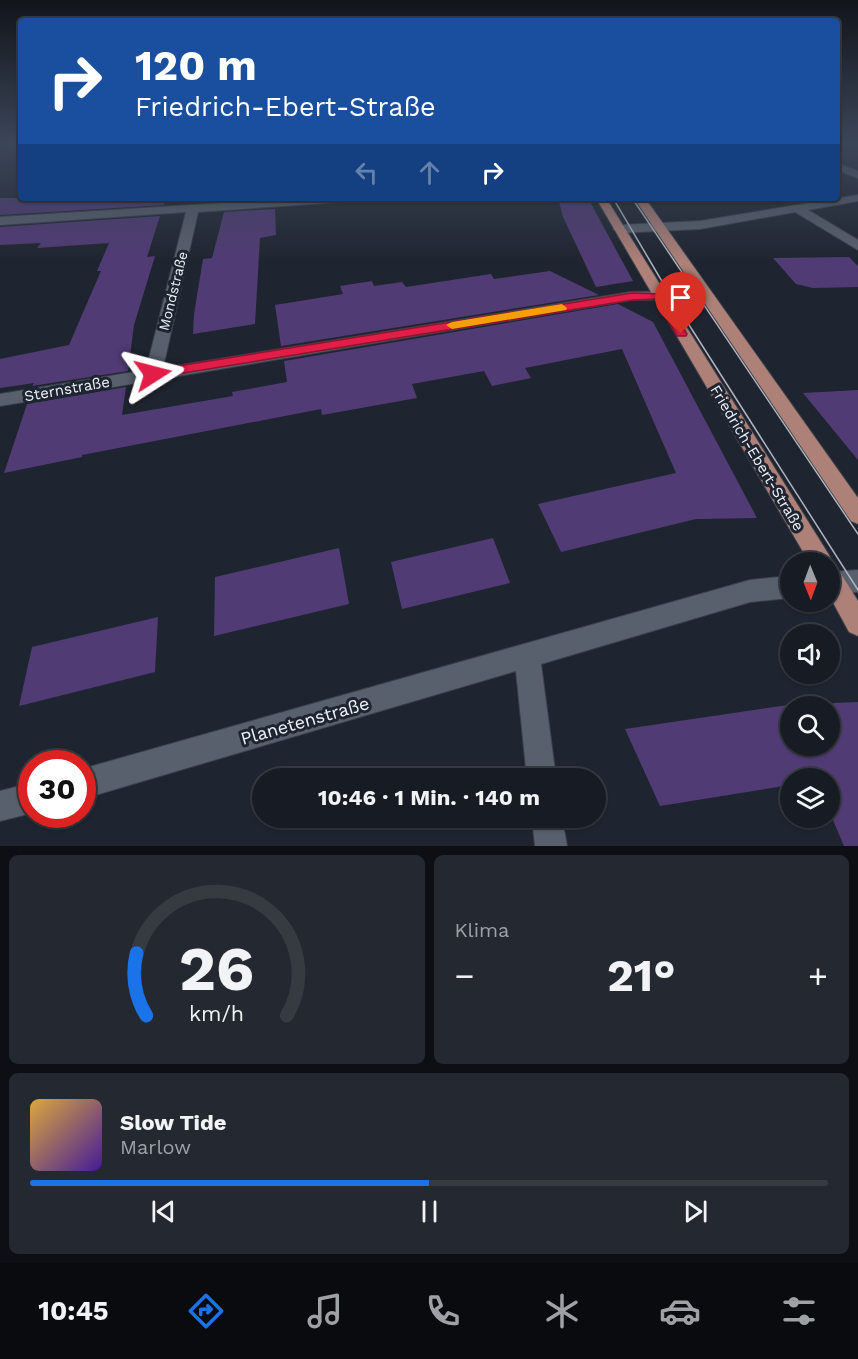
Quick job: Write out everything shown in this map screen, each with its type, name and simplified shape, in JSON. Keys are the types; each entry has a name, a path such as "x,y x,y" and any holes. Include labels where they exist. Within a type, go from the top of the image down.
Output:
{"main road":[{"name":"Friedrich-Ebert-Straße","path":"603,201 813,552"},
{"path":"641,201 858,515"},
{"name":"Friedrich-Ebert-Straße","path":"840,595 858,624"}],"street":[{"path":"619,229 660,229 700,225 858,198"},
{"path":"0,221 301,201"},
{"name":"Mondstraße","path":"153,374 193,207"},
{"path":"798,209 858,246"},
{"name":"Sternstraße","path":"0,400 620,298 704,295"},
{"path":"840,578 858,581"},
{"name":"Planetenstraße","path":"96,780 750,591 780,588"},
{"path":"527,656 541,768"},
{"path":"0,806 18,802"},
{"path":"548,828 551,846"}],"building":[{"path":"0,198 18,198 18,201 165,201 164,205 0,215"},
{"path":"559,201 590,201 633,281 596,287 563,217"},
{"path":"275,209 276,235 260,238 255,324 193,334 203,259 212,258 224,212"},
{"path":"160,216 147,257 155,256 134,325 128,371 32,386 34,383 0,388 0,359 69,345 101,271 97,271 109,243 37,248 41,243 0,245 0,227"},
{"path":"849,257 858,266 858,287 813,288 796,284 773,258"},
{"path":"550,271 599,295 281,346 275,305 343,294 340,286 372,281 374,286 402,282 406,287 491,274 494,279"},
{"path":"618,304 653,322 757,518 696,519 561,552 538,504 676,473 622,349 525,368 531,378 492,386 484,371 412,384 417,398 322,415 321,409 82,455 82,457 4,473 27,404 126,387 122,415 233,396 232,392 287,382 284,361"},
{"path":"858,390 858,460 803,393"},
{"path":"493,538 510,583 402,609 391,562"},
{"path":"339,548 349,604 214,636 215,577"},
{"path":"158,617 155,672 19,706 32,647"},
{"path":"858,702 858,846 844,846 836,828 840,828 840,768 780,768 780,787 660,806 625,729 780,706 780,756 840,756 840,703"}],"tram line":[{"path":"615,201 670,295 858,590"},
{"path":"634,201 858,534"}],"slow traffic":[{"path":"452,325 562,308"}],"route":[{"path":"153,374 632,296 658,296 681,334"}]}
